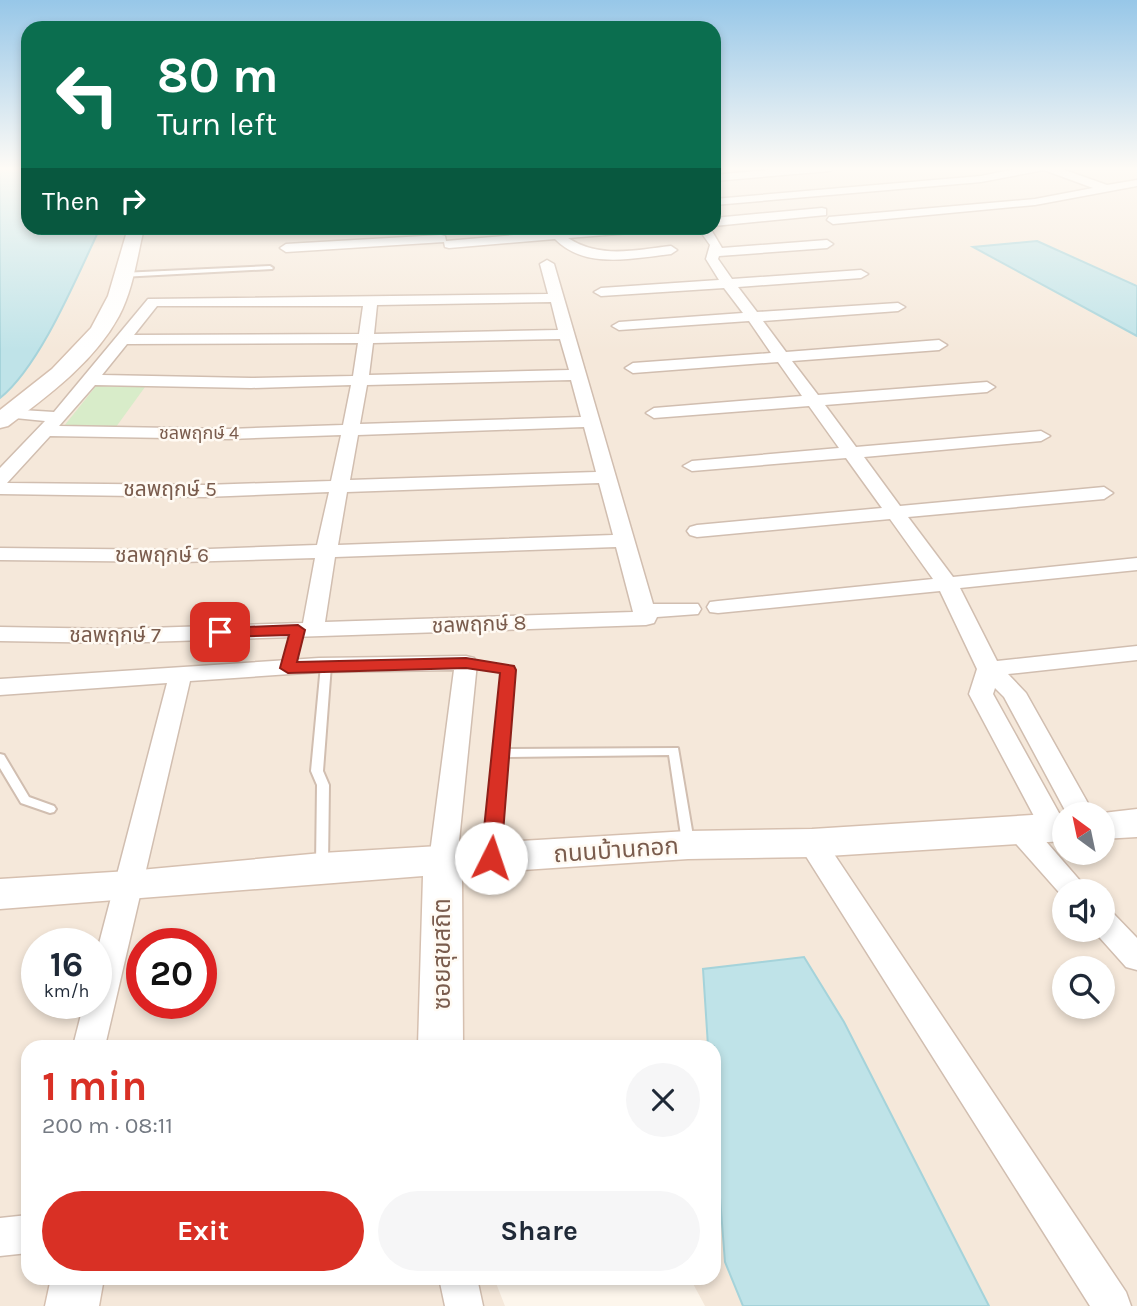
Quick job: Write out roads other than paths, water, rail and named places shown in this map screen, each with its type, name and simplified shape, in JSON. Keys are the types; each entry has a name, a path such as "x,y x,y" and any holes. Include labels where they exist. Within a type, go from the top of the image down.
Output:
{"street":[{"path":"6,417 92,339 108,316 117,296 134,235"},
{"path":"343,235 346,244"},
{"path":"286,248 445,241 510,235"},
{"path":"558,235 575,250 597,255 671,250"},
{"path":"709,235 716,245 712,259 728,283 948,585 989,669 981,694 1052,820"},
{"path":"715,252 827,244"},
{"path":"547,264 645,614"},
{"path":"601,292 626,283 728,283 861,274"},
{"path":"0,479 75,399 153,302 462,294 556,298"},
{"path":"288,668 312,629 324,551 340,486 360,382 370,295"},
{"path":"619,326 898,307"},
{"path":"121,340 364,339 566,334"},
{"path":"633,368 939,345"},
{"path":"91,380 360,382 578,375"},
{"path":"654,413 987,387"},
{"path":"30,398 75,399"},
{"path":"6,417 59,417"},
{"name":"ชลพฤกษ์ 4","path":"46,431 229,434 591,422"},
{"path":"692,466 1041,436"},
{"path":"340,486 606,477"},
{"name":"ชลพฤกษ์ 5","path":"0,488 204,491 340,486"},
{"path":"697,531 1104,492"},
{"name":"ชลพฤกษ์ 6","path":"0,554 182,556 624,541"},
{"path":"718,607 1137,564"},
{"name":"ชลพฤกษ์ 8","path":"312,629 645,614 690,609"},
{"path":"312,629 322,665"},
{"name":"ชลพฤกษ์ 7","path":"0,634 117,636 312,629"},
{"path":"989,669 1137,653"},
{"path":"0,687 322,665 466,663 443,861"},
{"path":"90,1040 180,676"},
{"path":"1115,825 1137,824"},
{"name":"ถนนบ้านกอก","path":"0,894 129,886 322,868 688,845 812,843 1052,825"},
{"path":"812,843 1112,1306"},
{"name":"ซอยสุขสถิต","path":"441,1040 443,861"},
{"path":"1115,934 1137,958"},
{"path":"0,1237 21,1235"},
{"path":"72,1306 76,1285"},
{"path":"460,1285 464,1306"}],"lane":[{"path":"121,275 270,268"},
{"path":"466,663 508,670 491,858"},
{"path":"322,665 317,771 323,785 322,868"},
{"path":"500,753 674,751 688,845"},
{"path":"0,758 24,800 50,809"}],"water":[{"path":"0,229 21,229 21,235 97,235 44,342 30,364 0,398"},
{"path":"1037,241 1137,286 1137,336 973,247"},
{"path":"804,957 844,1022 989,1306 743,1306 725,1262 721,1210 721,1040 708,1040 703,969"}]}
